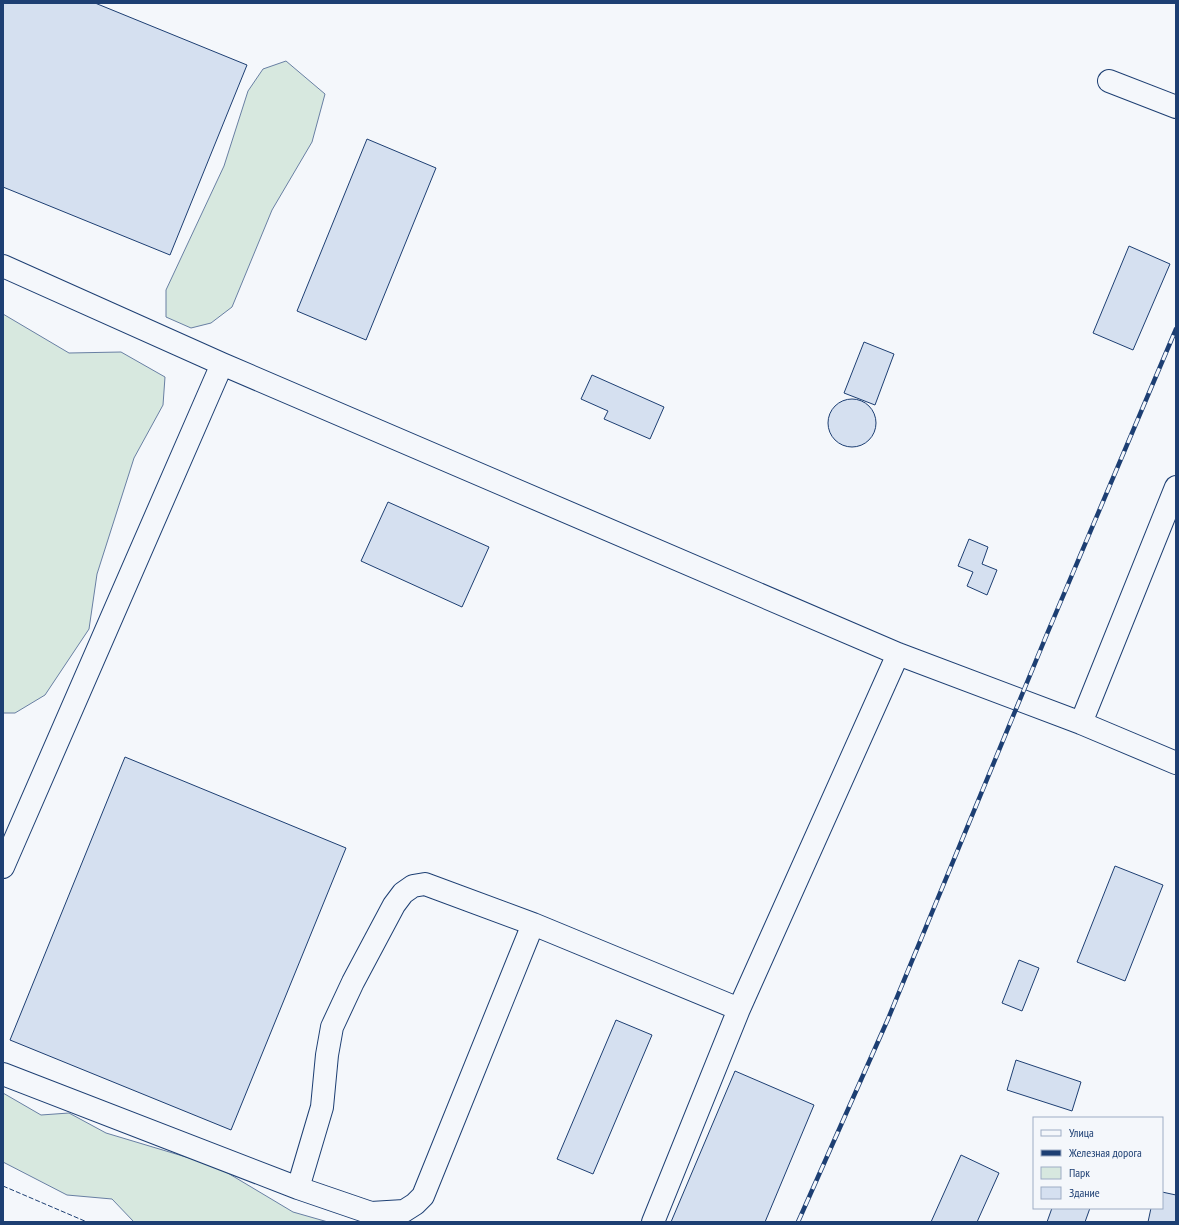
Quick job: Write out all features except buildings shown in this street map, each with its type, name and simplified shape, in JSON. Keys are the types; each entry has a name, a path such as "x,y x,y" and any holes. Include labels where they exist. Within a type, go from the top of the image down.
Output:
{"lane":[{"path":"1109,81 1176,107"},
{"path":"3,266 222,364 898,654 1081,723 1176,762"},
{"path":"3,867 222,364"},
{"path":"1081,723 1176,487"},
{"path":"653,1222 739,1009 898,654"},
{"path":"298,1188 322,1107 327,1055 332,1027 352,982 394,905 403,893 413,886 425,884 533,924 739,1009"},
{"path":"3,1074 298,1188 371,1213 404,1211 415,1204 423,1196 533,924"}],"green space":[{"path":"286,61 325,94 312,142 272,210 232,307 211,323 191,328 166,317 166,290 224,166 248,91 263,69"},
{"path":"3,314 69,353 121,352 165,377 163,405 134,458 97,574 89,629 45,695 15,713 3,713"},
{"path":"3,1093 41,1115 69,1113 106,1133 216,1166 293,1212 328,1222 134,1222 112,1199 67,1195 3,1162"}],"railway":[{"path":"798,1222 888,1019 1047,634 1176,329"}],"fence":[{"path":"3,1186 87,1222"}]}
